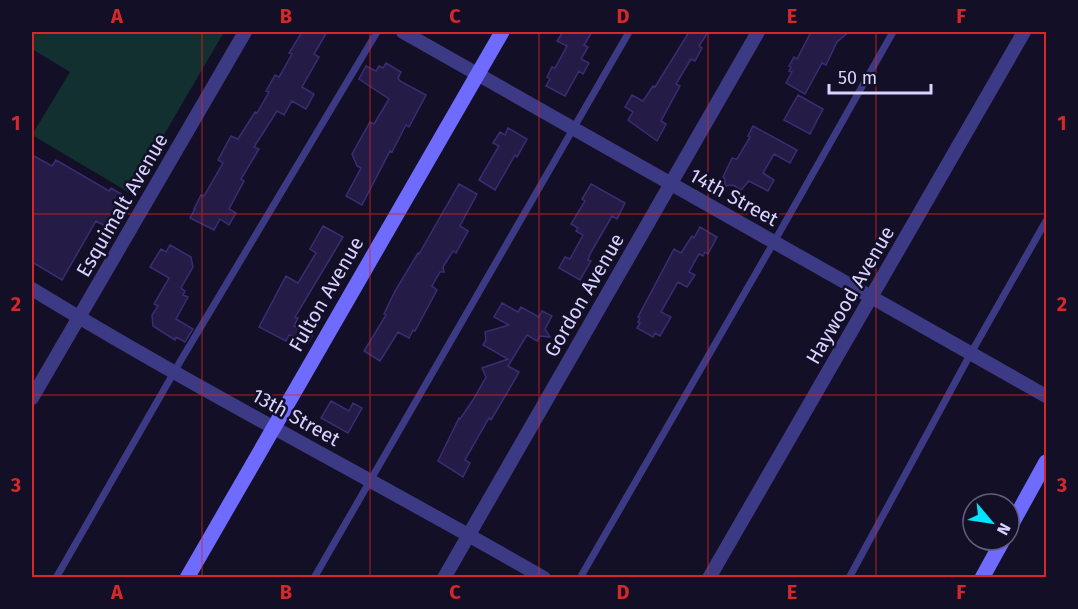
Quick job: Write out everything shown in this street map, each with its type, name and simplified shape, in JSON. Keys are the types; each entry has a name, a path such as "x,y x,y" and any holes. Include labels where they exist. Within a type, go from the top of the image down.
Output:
{"street":[{"name":"Esquimalt Avenue","path":"32,398 245,32"},
{"name":"14th Street","path":"403,32 1047,396"},
{"name":"Fulton Avenue","path":"187,578 502,32"},
{"name":"Gordon Avenue","path":"444,578 758,32"},
{"name":"Haywood Avenue","path":"709,578 1024,32"},
{"name":"13th Street","path":"32,289 273,428 370,479 544,578"},
{"path":"1021,508 1047,462"},
{"path":"982,578 996,552"}],"lane":[{"path":"56,578 175,372 378,32"},
{"path":"314,578 629,32"},
{"path":"580,578 893,32"},
{"path":"849,578 971,352 1047,221"}],"green space":[{"path":"35,32 224,32 130,193 32,135 70,72 32,49 32,37"}],"building":[{"path":"302,32 327,32 314,54 319,57 302,87 314,94 306,109 292,101 284,115 277,111 254,147 259,149 241,179 244,181 229,209 236,213 229,225 220,219 214,230 190,218 201,195 204,196 223,163 218,160 231,136 238,139 255,112 257,113 269,92 266,91 275,75 279,77 292,54 289,53"},
{"path":"563,32 592,32 584,45 588,47 581,59 589,63 583,74 579,71 565,96 546,86 552,67 555,68 567,46 557,41"},
{"path":"689,32 708,32 699,46 702,48 695,61 691,59 676,84 680,86 661,121 666,124 657,141 628,120 633,112 625,107 632,95 643,101 653,86 655,87"},
{"path":"811,32 849,32 837,42 826,65 822,63 805,94 786,83 792,72 789,71 791,67 789,66 794,57 797,59"},
{"path":"386,63 401,72 398,78 400,81 426,95 409,127 406,125 392,152 390,151 362,205 346,196 361,168 357,166 352,154 370,122 374,124 389,99 359,79 366,66 376,71 379,66 383,68"},
{"path":"798,95 823,109 810,134 784,120"},
{"path":"753,126 797,150 790,163 774,154 763,173 774,180 768,191 749,181 741,190 733,185 725,186 723,177 732,158 737,159 750,137 748,136"},
{"path":"508,128 527,139 495,190 479,180 499,146 493,143 500,132 505,135"},
{"path":"32,155 52,166 56,160 109,191 111,188 123,195 105,226 96,221 62,280 32,262"},
{"path":"459,184 477,194 460,226 468,231 456,253 453,251 443,267 444,272 440,272 432,286 437,290 415,331 413,330 409,338 398,332 380,361 364,351 386,315 384,314 395,291"},
{"path":"591,184 625,203 617,219 612,216 590,254 588,260 591,261 580,280 559,268 565,257 570,259 583,235 571,224 585,201 582,199"},
{"path":"323,226 343,237 295,317 298,318 294,326 312,336 308,343 289,335 286,341 259,327 286,276 298,283 316,253 310,249"},
{"path":"700,227 717,237 708,254 705,252 703,256 699,254 689,272 695,275 687,287 678,282 661,312 671,317 660,336 655,333 653,337 637,328 640,323 638,317 674,249 681,253"},
{"path":"170,245 191,257 193,267 181,288 185,291 183,295 188,297 176,319 193,329 185,342 176,337 175,340 153,326 152,315 158,306 154,304 169,278 150,267 161,249 166,252"},
{"path":"502,303 518,312 521,307 539,317 542,311 552,316 545,329 550,337 540,336 537,341 527,335 508,366 519,372 465,460 470,463 463,477 438,461 459,418 486,377 482,368 508,359 483,345 486,340 485,332 509,325 494,317"},
{"path":"331,401 349,411 353,403 362,408 348,433 321,418"}]}
